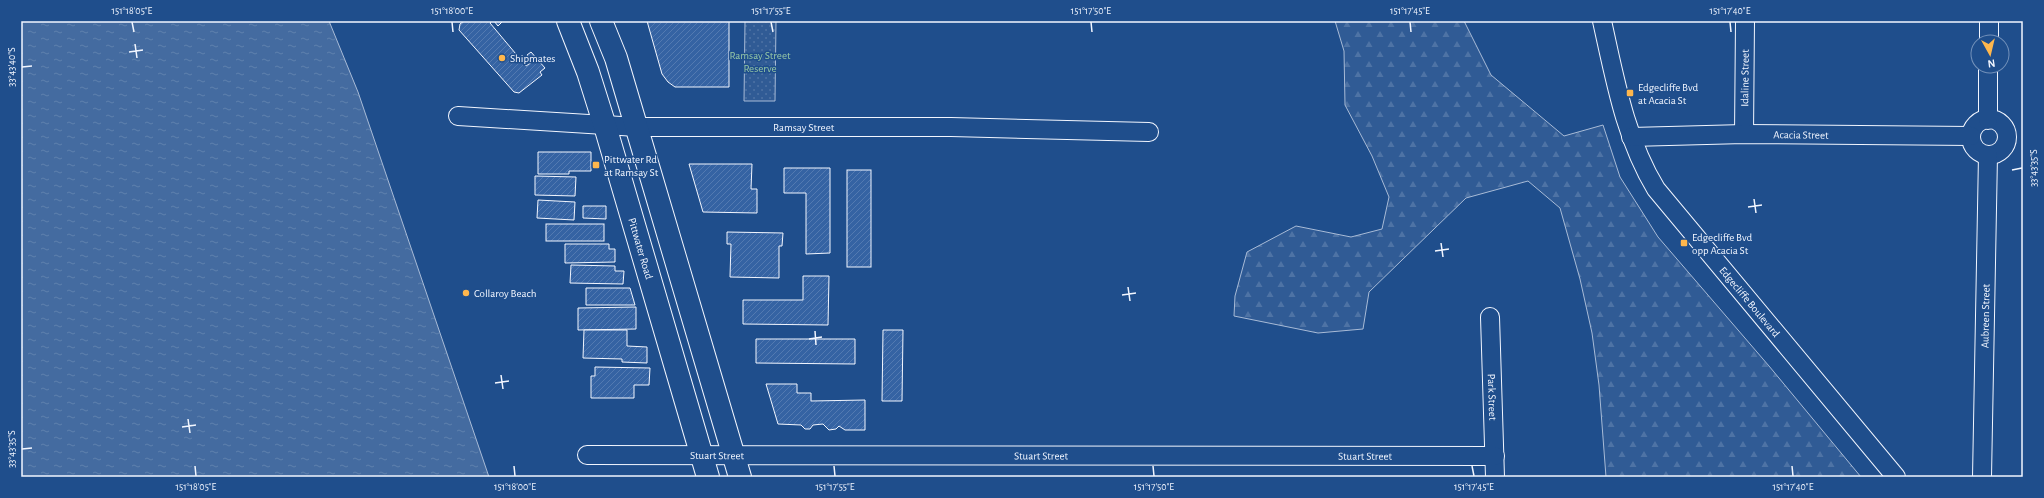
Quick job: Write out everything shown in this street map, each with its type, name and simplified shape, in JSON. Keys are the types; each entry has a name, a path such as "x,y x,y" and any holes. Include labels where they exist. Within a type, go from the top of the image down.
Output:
{"highway":[{"name":"Pittwater Road","path":"568,21 588,72 605,126 708,477"},
{"path":"601,21 616,58 740,477"}],"street":[{"name":"Edgecliffe Boulevard","path":"1602,21 1622,107 1631,137 1642,166 1656,189 1675,214 1896,477"},
{"name":"Idaline Street","path":"1744,134 1745,21"},
{"path":"1988,34 1989,21"},
{"path":"1988,74 1988,120"},
{"name":"Ramsay Street","path":"458,116 637,127 952,127 1149,132"},
{"path":"1988,120 1997,121 2015,139 2001,151 1988,155 1976,149 1971,136 1978,124 1988,120"},
{"name":"Acacia Street","path":"1631,137 1744,134 1971,136"},
{"name":"Aubreen Street","path":"1982,477 1988,155"},
{"name":"Park Street","path":"1490,317 1495,477"},
{"name":"Stuart Street","path":"587,455 1495,456"}],"green space":[{"name":"Ramsay Street Reserve","path":"745,21 776,21 775,101 744,101"},
{"path":"1335,21 1464,21 1491,75 1564,136 1603,125 1620,177 1658,237 1769,366 1861,477 1606,477 1599,385 1592,333 1580,279 1560,208 1528,181 1466,198 1369,292 1363,329 1318,333 1234,316 1235,296 1247,252 1296,226 1351,237 1382,229 1389,197 1372,156 1345,105 1344,51"}],"water":[{"path":"21,21 329,21 358,92 489,477 21,477"}],"building":[{"name":"Shipmates","path":"464,21 492,21 490,23 526,66 532,62 527,55 531,52 545,68 540,72 542,75 519,93 514,92 459,30 460,24"},
{"name":"Shipmates","path":"494,21 503,21 498,26"},
{"path":"647,21 729,21 729,87 675,87 668,82 662,74"},
{"path":"538,152 591,152 591,171 569,171 569,174 538,174"},
{"path":"689,164 752,164 751,189 757,189 757,213 703,212"},
{"path":"784,168 830,168 830,253 806,254 806,193 784,193"},
{"path":"847,170 871,170 871,267 847,267"},
{"path":"535,176 576,177 575,196 535,195"},
{"path":"538,200 575,202 574,220 537,218"},
{"path":"583,206 606,206 606,219 583,218"},
{"path":"546,224 604,224 604,241 546,241"},
{"path":"727,232 783,233 782,246 779,246 779,278 730,277 731,244 727,244"},
{"path":"565,244 609,244 609,249 615,249 615,262 565,263"},
{"path":"571,265 615,266 615,271 624,271 623,284 570,283"},
{"path":"803,276 829,276 828,325 743,324 743,300 803,300"},
{"path":"586,288 630,288 635,305 586,305"},
{"path":"636,307 636,329 578,330 578,308"},
{"path":"584,330 627,330 627,346 647,347 647,363 622,362 622,359 583,358"},
{"path":"883,330 903,330 902,401 882,401"},
{"path":"756,339 855,339 855,364 756,363"},
{"path":"595,367 650,368 649,385 634,385 634,398 591,398 591,376 595,376"},
{"path":"766,384 797,384 797,393 811,393 811,401 865,400 865,430 845,430 839,426 836,429 829,430 823,424 813,425 810,429 805,429 801,425 778,424"}],"place":[{"name":"Shipmates","path":"502,58"},
{"name":"Edgecliffe Bvd at Acacia St","path":"1630,93"},
{"name":"Pittwater Rd at Ramsay St","path":"596,165"},
{"name":"Edgecliffe Bvd opp Acacia St","path":"1684,243"},
{"name":"Collaroy Beach","path":"466,293"}]}
